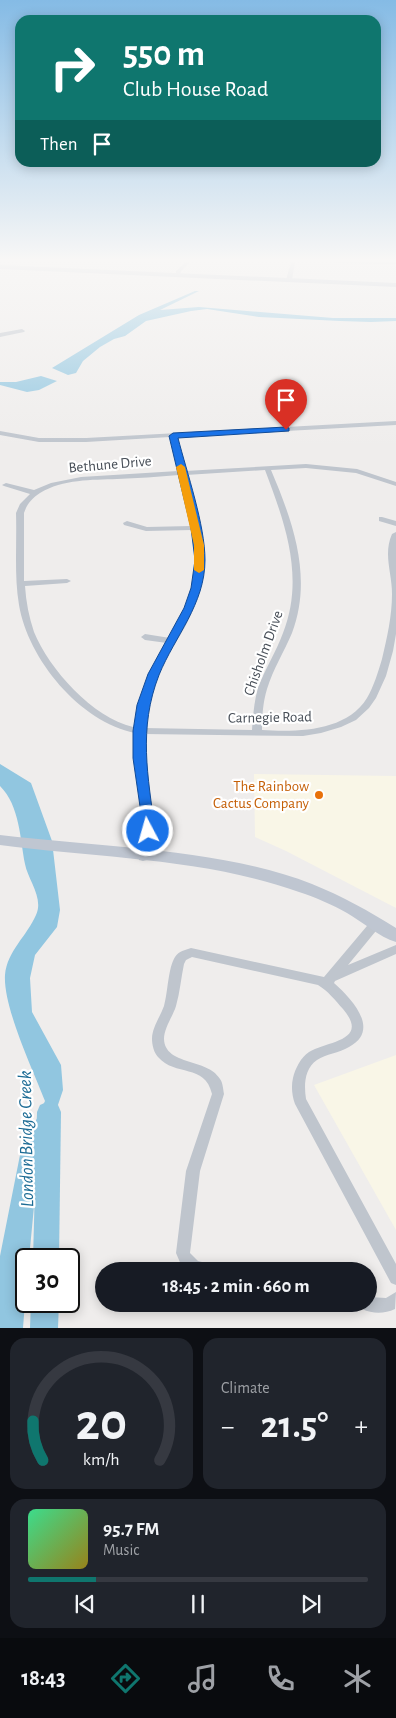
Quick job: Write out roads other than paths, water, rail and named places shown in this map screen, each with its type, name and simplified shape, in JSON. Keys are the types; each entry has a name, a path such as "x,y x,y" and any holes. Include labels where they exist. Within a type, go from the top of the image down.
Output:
{"street":[{"path":"0,335 22,331"},
{"path":"0,433 54,441 396,423"},
{"path":"143,857 148,831 148,817 140,777 139,731 143,705 148,687 189,608 196,588 200,560 196,528 173,436"},
{"path":"357,471 362,462"},
{"name":"Bethune Drive","path":"139,731 115,724 85,703 54,673 35,645 28,627 22,600 20,513 25,502 36,493 60,483 81,479 267,468 318,466 357,471 396,484"},
{"name":"Chisholm Drive","path":"257,732 257,708 260,692 288,631 296,596 298,575 295,548 267,468"},
{"path":"6,485 36,493"},
{"path":"382,518 396,524"},
{"path":"127,524 138,528 155,530 196,528"},
{"name":"Carnegie Road","path":"139,731 313,731 339,725 350,719 363,709 372,697 386,659 395,614 395,582 391,549 396,534"},
{"path":"22,584 67,581"},
{"path":"145,636 171,641"},
{"path":"386,659 396,662"},
{"path":"6,842 216,866 284,880 334,899 396,936"},
{"path":"328,981 376,923"},
{"path":"188,1262 183,1252 193,1171 218,1094 218,1086 215,1079 209,1074 174,1062 166,1057 160,1050 157,1042 158,1034 173,998 177,963 184,954 196,953 328,981 396,949"},
{"path":"328,981 356,1017 359,1029 351,1040 313,1056 308,1060 299,1078 300,1100 396,1278"},
{"path":"377,1305 384,1306 396,1299"}],"water":[{"path":"124,324 142,324 125,336 114,339 100,347 83,361 76,373 68,375 52,368"},
{"path":"41,376 57,381 39,390 27,392 0,385 0,382 16,382"},
{"path":"0,764 31,783 52,841 60,910 57,927 35,955 30,978 32,1012 61,1065 63,1090 38,1164 30,1248 15,1248 15,1313 24,1313 23,1328 0,1328 0,1256 20,1155 45,1101 14,1021 9,1004 5,975 9,958 36,915 38,902 25,864 12,803 0,786"}],"waterway":[{"name":"London Bridge Creek","path":"46,1248 49,1112"},
{"name":"London Bridge Creek","path":"44,1328 45,1313"}],"place":[{"name":"The Rainbow Cactus Company","path":"319,795"}]}
